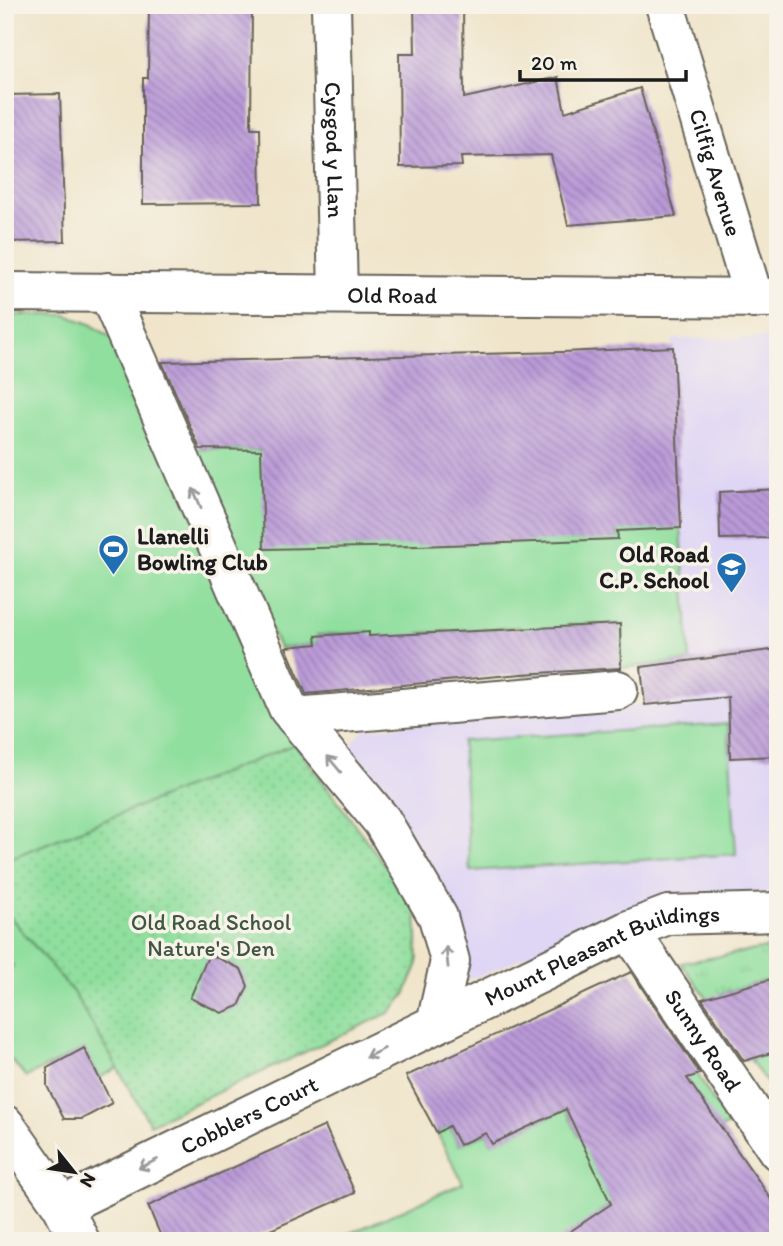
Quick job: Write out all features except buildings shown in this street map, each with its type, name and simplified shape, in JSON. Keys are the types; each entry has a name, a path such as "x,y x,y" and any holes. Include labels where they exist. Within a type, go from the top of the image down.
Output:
{"street":[{"name":"Cysgod y Llan","path":"331,5 338,294"},
{"name":"Cilfig Avenue","path":"665,5 766,299"},
{"name":"Old Road","path":"5,292 766,299"},
{"path":"108,292 283,695 295,717 382,821 438,917 450,961 436,1024"},
{"path":"295,717 618,690"},
{"name":"Mount Pleasant Buildings","path":"436,1024 629,930 668,915 778,912"},
{"name":"Sunny Road","path":"629,930 778,1152"},
{"name":"Cobblers Court","path":"62,1206 436,1024"},
{"path":"5,1125 62,1206 80,1241"}],"shaded area":[{"name":"Old Road C.P. School","path":"778,338 778,892 667,895 482,975 469,979 461,977 350,751 353,742 365,729 691,700 672,339"}],"green space":[{"name":"Llanelli Bowling Club","path":"5,315 66,315 90,324 115,340 295,744 5,860"},
{"path":"614,432 681,528 690,661 621,668 620,624 569,625 570,671 522,676 520,627 420,633 420,639 369,642 368,632 317,635 317,644 279,648 191,449 261,450 313,446 315,548 618,538"},
{"path":"728,724 736,854 470,871 462,741"},
{"name":"Old Road School Nature's Den","path":"295,744 416,907 418,963 405,995 389,1013 150,1124 73,992 5,911 5,860"},
{"path":"5,911 73,992 118,1068 99,1078 84,1049 26,1077 5,1053 5,990 11,985 5,978 5,973 13,966 5,956"},
{"path":"778,946 778,977 721,994 733,1033 681,963"},
{"path":"778,1051 778,1099 750,1059"},
{"path":"689,1059 713,1101 730,1123 598,1213 670,1241 333,1241 463,1183 437,1133 449,1126 459,1145 486,1133 492,1143 566,1109 578,1135"}],"place":[{"name":"Llanelli Bowling Club","path":"114,576"},
{"name":"Old Road C.P. School","path":"732,594"}]}
